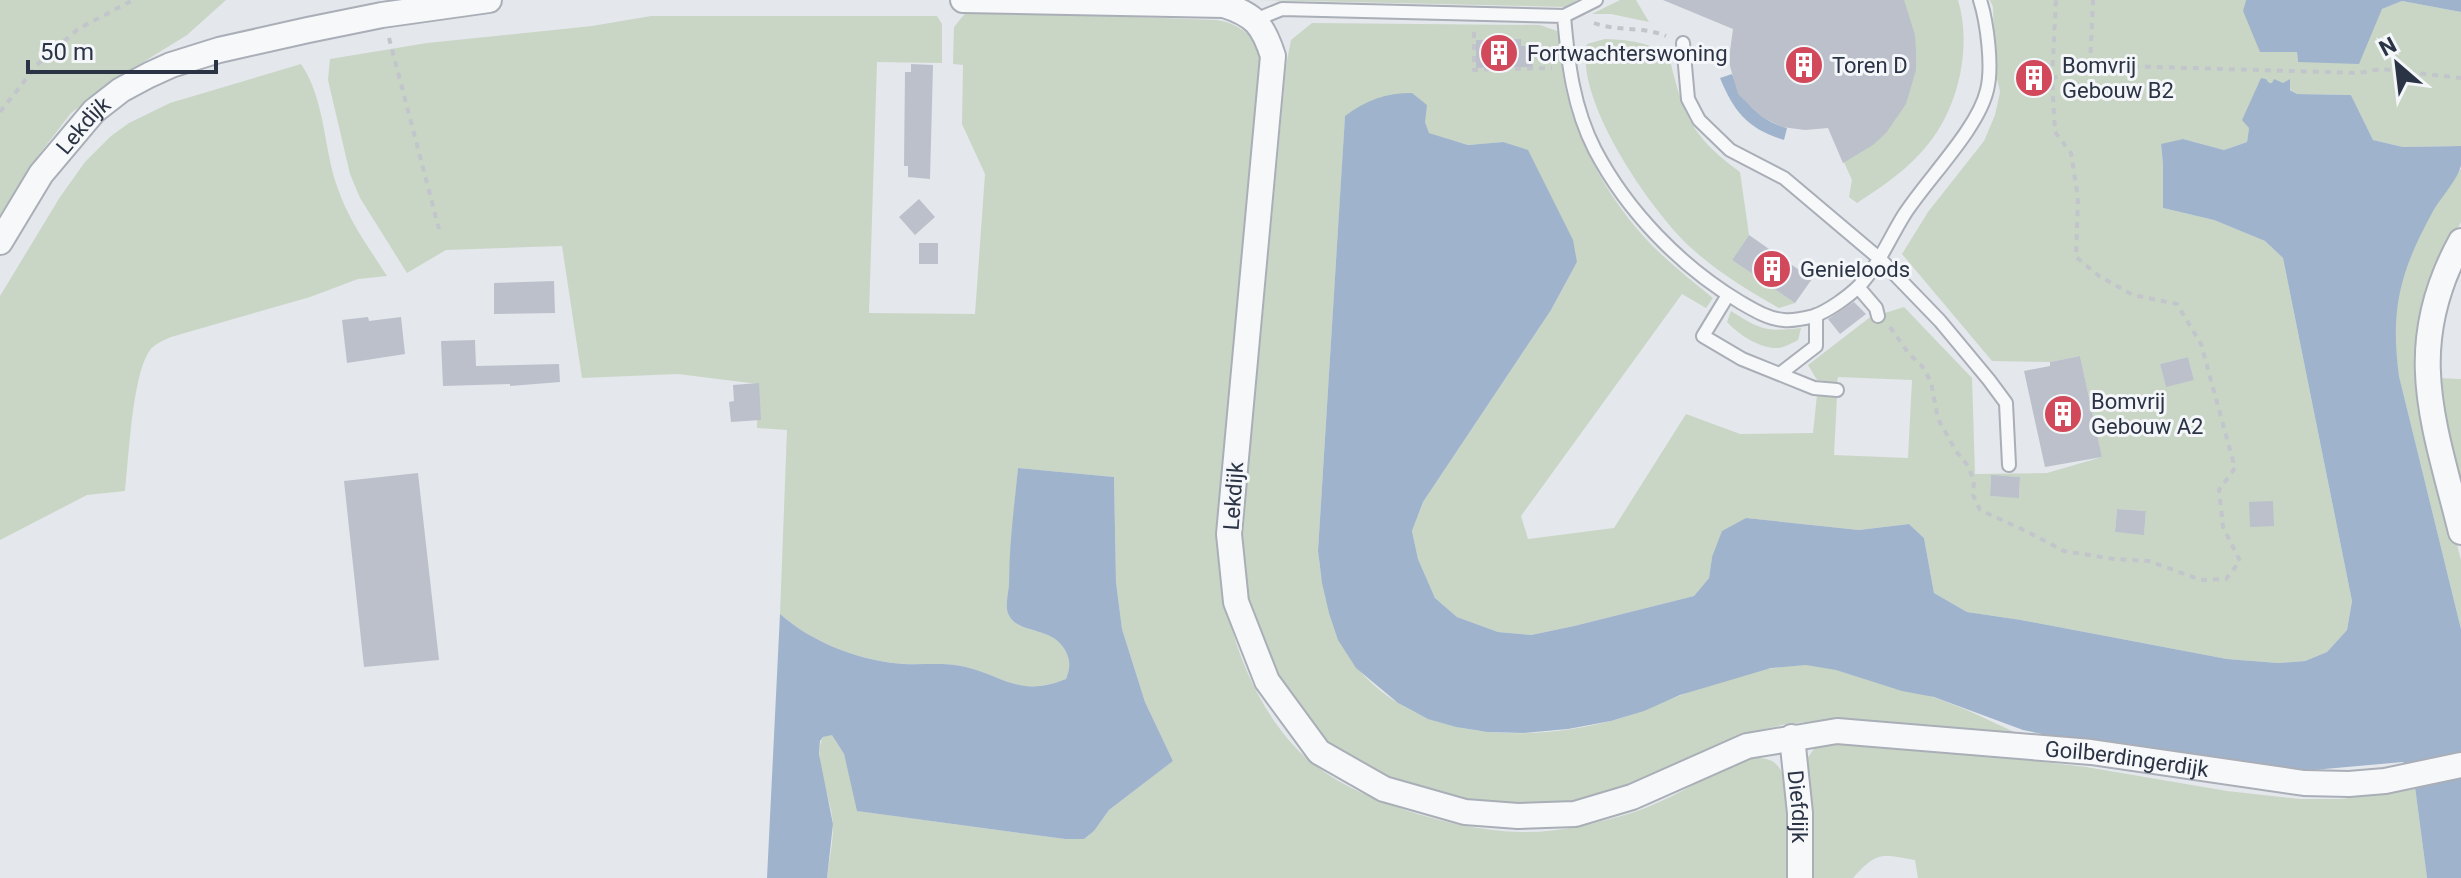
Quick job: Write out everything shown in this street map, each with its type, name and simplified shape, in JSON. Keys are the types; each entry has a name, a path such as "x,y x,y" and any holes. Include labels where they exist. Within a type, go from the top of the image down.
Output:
{"street":[{"name":"Lekdijk","path":"0,242 41,174 94,111 121,90 171,65 219,50 382,15 489,0"},
{"path":"963,0 1224,5 1255,20"},
{"name":"Lekdijk","path":"1255,20 1266,33 1273,56 1229,534 1236,602 1267,681 1319,752 1384,789 1465,812 1518,816 1575,814 1632,797 1747,746 1792,737"},
{"path":"2461,241 2432,312 2426,374 2432,413 2461,532"},
{"name":"Goilberdingerdijk","path":"1792,737 1837,731 2091,752 2304,783 2349,784 2404,778 2461,765"},
{"name":"Diefdijk","path":"1792,737 1800,813 1800,878"}],"lane":[{"path":"1255,20 1282,9 1564,16 1596,0"},
{"path":"1564,16 1568,67 1575,101 1595,150 1630,204 1680,257 1728,295 1756,311 1785,321 1816,315 1858,287 1880,259 1904,216 1976,118 1988,89 1988,47 1980,0"},
{"path":"1683,43 1688,99 1699,120 1730,150 1784,178 1880,259 1966,350 2006,403 2009,465"},
{"path":"1858,287 1876,308 1878,316"},
{"path":"1728,295 1703,336 1742,359 1814,388 1837,390"},
{"path":"1781,373 1816,346 1816,315"}],"path":[{"path":"0,112 38,64 78,29 133,0"},
{"path":"1878,316 1922,366 1931,382 1938,419 1968,466 1974,481 1973,495 1980,510 2064,551 2149,561 2201,580 2226,579 2240,561 2223,527 2219,490 2235,468 2201,344 2177,304 2133,295 2099,276 2076,257 2078,198 2071,153 2055,132 2052,79 2056,0"},
{"path":"2090,65 2093,0"},
{"path":"382,15 439,229"},
{"path":"1564,16 1584,19 1610,29 1650,29 1683,43"},
{"path":"1474,41 1474,70 1494,69"},
{"path":"2052,79 2082,65 2359,73 2381,69 2461,78"},
{"path":"1503,69 1541,69"}],"green space":[{"path":"0,0 226,0 187,35 116,79 71,113 0,215"},
{"path":"1258,0 1577,0 1568,7"},
{"path":"1620,0 1636,0 1649,22 1611,14 1592,14"},
{"path":"1875,0 1958,0 1964,36 1963,55 1955,93 1929,143 1905,168 1857,203 1849,197 1852,180 1834,140"},
{"path":"1990,0 2246,0 2243,12 2297,52 2298,62 2382,9 2402,1 2461,12 2461,146 2403,147 2373,140 2351,95 2297,94 2280,82 2269,84 2249,128 2247,142 2224,150 2183,139 2161,145 2163,208 2214,220 2265,241 2283,258 2352,601 2347,630 2327,652 2305,661 2278,663 2227,659 1967,612 1934,593 1924,538 1909,524 1859,530 1746,518 1712,557 1709,578 1694,596 1531,635 1498,632 1457,617 1435,598 1418,559 1412,531 1423,502 1551,310 1577,262 1503,142 1468,145 1428,133 1425,122 1345,117 1318,551 1326,598 1338,631 1356,666 1383,693 1412,711 1443,723 1476,730 1544,732 1620,719 1739,676 1786,666 1812,665 1833,668 1936,698 2019,734 1826,720 1786,724 1743,734 1638,785 1596,798 1513,805 1463,801 1378,777 1314,735 1272,676 1246,607 1239,530 1291,40 1312,23 1540,25 1560,32 1563,73 1571,110 1601,178 1645,238 1713,298 1706,308 1682,294 1521,516 1528,539 1614,528 1686,414 1740,434 1813,433 1817,395 1837,396 1834,455 1908,458 1912,380 1838,377 1837,383 1817,380 1808,365 1869,318 1904,307 1972,378 1975,474 2047,473 2102,457 2080,356 2050,362 1992,361 1902,254 1928,212 1984,141 1995,115 2000,92 1995,69 1993,7","holes":["1521,39 1521,67 1503,67 1502,73 1494,73 1494,68 1476,68 1477,40","2188,357 2194,380 2166,386 2160,364","1991,476 2020,477 2019,497 1990,496","2117,509 2146,511 2144,534 2115,532"]},
{"path":"967,11 1217,20 1242,29 1262,47 1242,286 1220,494 1220,558 1223,590 1242,660 1271,716 1296,748 1311,762 1355,790 1410,812 1468,826 1521,832 1575,827 1628,814 1669,797 1738,760 1755,758 1772,761 1780,769 1789,797 1791,878 827,878 833,826 821,769 823,737 832,734 844,754 858,811 1065,839 1084,839 1109,810 1173,761 1145,702 1122,629 1116,582 1114,477 1018,468 1007,610 1017,624 1059,642 1069,661 1066,679 1025,686 958,665 887,662 854,655 822,642 780,614 787,430 757,428 758,384 678,374 582,378 562,246 446,250 407,273 360,198 350,174 328,80 330,59 427,43 592,26 651,16 937,16 942,24 942,63 877,62 869,313 975,314 985,174 962,124 963,65 953,64 954,27"},
{"path":"1605,39 1639,43 1669,56 1691,122 1710,146 1740,172 1749,235 1732,260 1795,303 1779,308 1721,272 1689,246 1654,206 1618,151 1592,93 1586,67 1587,44"},
{"path":"301,64 320,109 333,173 343,201 387,276 358,279 310,297 171,337 156,345 147,356 136,391 125,491 87,495 0,540 0,296 60,197 85,162 129,123 170,103"},
{"path":"2461,169 2461,222 2448,248 2416,337 2416,370 2422,410 2461,560 2461,629 2399,376 2394,325 2411,252 2439,200"},
{"path":"1731,311 1764,328 1801,328 1798,340 1779,348 1757,344 1727,322"},
{"path":"2437,378 2461,379 2461,489 2444,417"},
{"path":"1837,738 2086,767 2227,791 2300,799 2342,799 2415,787 2427,878 1918,878 1915,860 1887,856 1874,859 1853,878 1809,878 1806,760 1817,745"}],"water":[{"path":"2246,0 2461,0 2461,12 2402,1 2382,9 2359,64 2298,62 2297,52 2260,52 2243,11"},
{"path":"1732,74 1741,93 1760,115 1787,128 1784,140 1752,125 1737,110 1720,78"},
{"path":"2261,78 2269,83 2274,79 2283,83 2290,79 2290,90 2297,94 2351,95 2373,140 2403,147 2461,146 2459,170 2432,213 2405,273 2396,331 2399,376 2461,629 2461,878 2427,878 2415,787 2411,771 2403,762 2302,771 2089,744 2023,730 1934,697 1902,691 1836,670 1806,665 1771,668 1680,695 1611,721 1523,733 1487,732 1428,719 1398,703 1356,668 1338,640 1322,583 1318,551 1345,116 1377,98 1412,93 1427,105 1425,122 1429,133 1468,145 1503,142 1528,150 1573,240 1577,262 1551,310 1423,502 1412,531 1418,559 1435,598 1457,617 1498,632 1531,635 1694,596 1709,578 1712,557 1722,531 1746,518 1859,530 1909,524 1924,538 1934,593 1967,612 2227,659 2278,663 2305,661 2327,652 2347,630 2352,601 2283,258 2265,241 2214,220 2163,208 2161,144 2183,139 2224,150 2247,142 2249,128 2242,120"},
{"path":"1018,468 1114,477 1116,582 1122,629 1145,702 1173,761 1109,810 1084,839 1065,839 857,811 844,754 832,735 823,737 819,754 833,824 827,878 767,878 780,614 822,642 871,659 904,664 958,665 1025,686 1066,679 1069,661 1059,642 1017,624 1007,610"}],"building":[{"name":"Toren D","path":"1663,0 1904,0 1915,35 1916,52 1916,70 1906,104 1886,133 1873,145 1843,163 1828,128 1805,130 1782,127 1762,117 1738,94 1730,66 1733,29"},
{"name":"Fortwachterswoning","path":"1521,39 1521,46 1531,46 1533,67 1476,68 1476,40"},
{"path":"911,64 933,65 930,179 908,177 908,166 904,166 905,72 911,72"},
{"path":"919,199 935,217 915,235 899,217"},
{"name":"Genieloods","path":"1749,235 1812,279 1795,303 1732,260"},
{"path":"919,243 938,243 938,264 919,264"},
{"path":"554,281 555,313 494,314 494,283"},
{"path":"1854,302 1866,314 1840,334 1828,319"},
{"path":"368,317 369,321 401,317 405,354 347,363 342,320"},
{"path":"475,340 476,366 559,364 560,382 443,386 441,341"},
{"name":"Bomvrij Gebouw A2","path":"2080,356 2102,457 2045,467 2024,371"},
{"path":"2188,357 2194,380 2166,387 2160,364"},
{"path":"759,383 761,420 731,422 729,402 734,401 733,385"},
{"path":"418,473 439,660 364,667 344,481"},
{"path":"1991,475 2020,477 2019,498 1990,496"},
{"path":"2273,501 2274,526 2250,527 2249,502"},
{"path":"2117,509 2146,511 2144,535 2115,532"}],"place":[{"name":"Fortwachterswoning","path":"1499,53"},
{"name":"Toren D","path":"1804,65"},
{"name":"Bomvrij Gebouw B2","path":"2034,78"},
{"name":"Genieloods","path":"1772,269"},
{"name":"Bomvrij Gebouw A2","path":"2063,414"}]}
